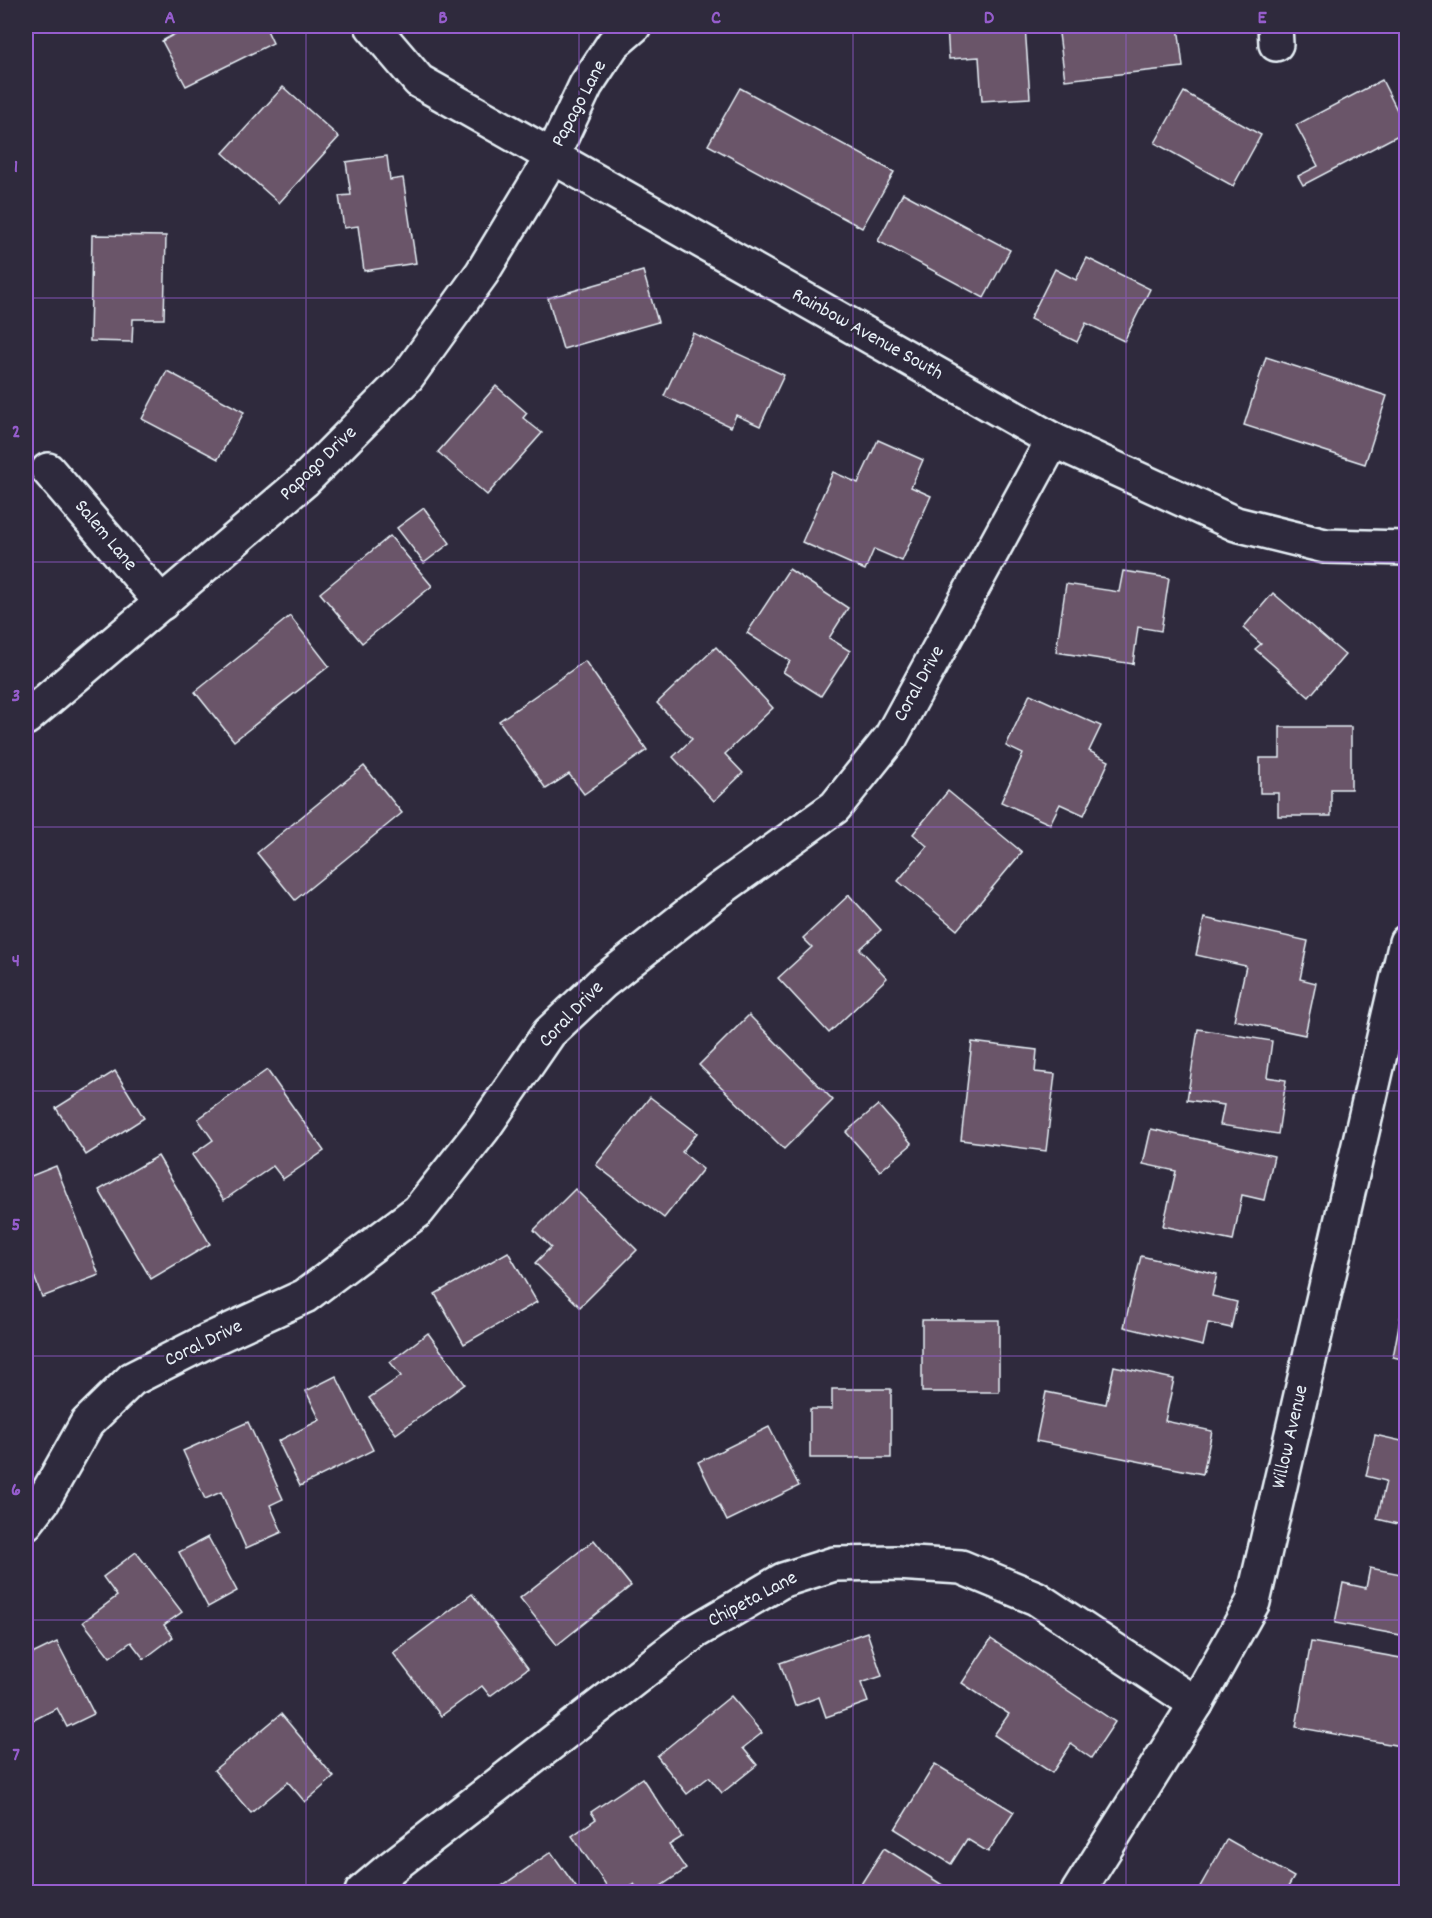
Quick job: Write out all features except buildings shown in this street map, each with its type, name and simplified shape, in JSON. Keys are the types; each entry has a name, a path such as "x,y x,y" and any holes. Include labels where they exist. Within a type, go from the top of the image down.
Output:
{"street":[{"name":"Rainbow Avenue South","path":"372,26 419,81 1053,440 1236,524 1325,546 1407,548"},
{"name":"Papago Lane","path":"552,158 586,85 613,44 634,26"},
{"name":"Papago Drive","path":"26,718 305,480 407,377 482,273 552,158"},
{"name":"Coral Drive","path":"26,1523 43,1501 87,1423 132,1379 209,1340 305,1296 418,1211 483,1129 549,1033 603,982 719,890 835,807 891,737 1053,440"},
{"name":"Salem Lane","path":"48,470 162,603"},
{"name":"Willow Avenue","path":"1078,1893 1196,1704 1253,1602 1407,942"},
{"name":"Chipeta Lane","path":"362,1893 388,1870 696,1631 783,1580 834,1564 897,1563 961,1568 1036,1598 1196,1704"}]}
